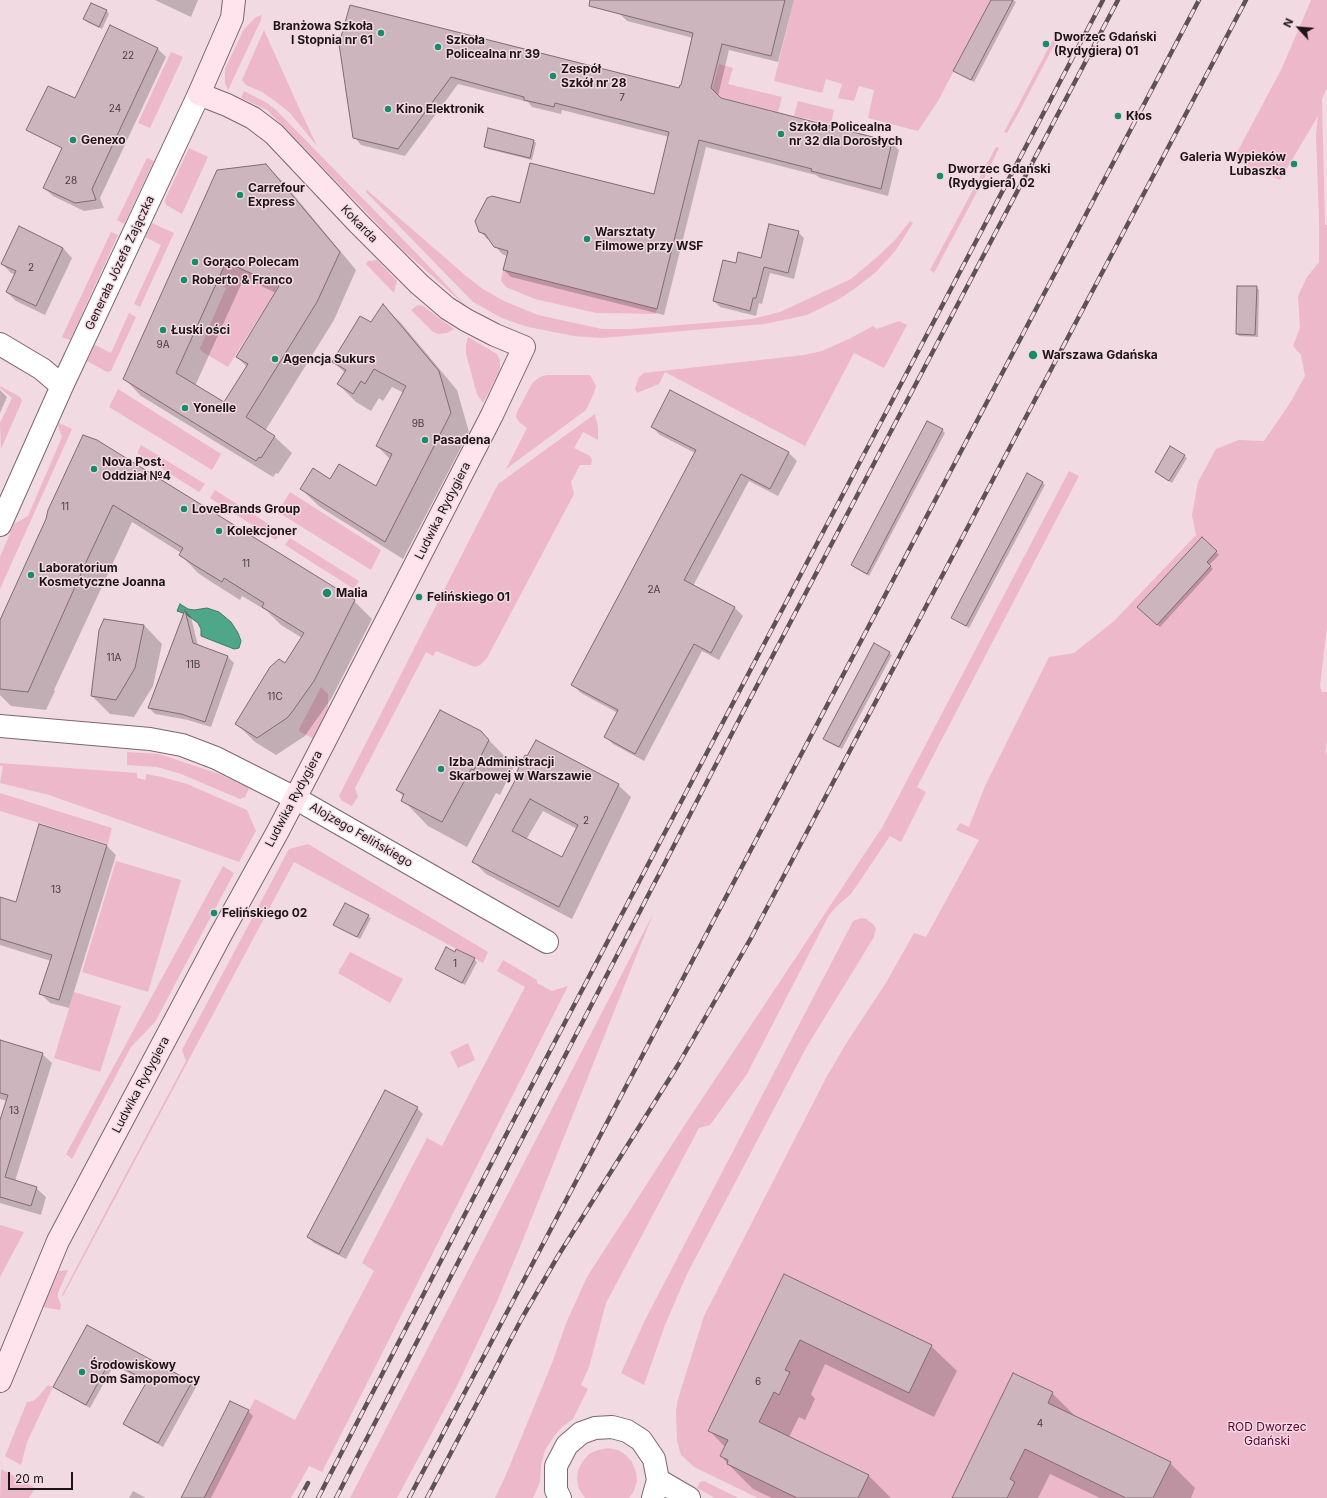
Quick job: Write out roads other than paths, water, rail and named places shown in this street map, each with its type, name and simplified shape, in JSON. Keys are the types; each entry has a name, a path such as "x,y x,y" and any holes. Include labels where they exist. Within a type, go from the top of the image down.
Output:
{"street":[{"name":"Generała Józefa Zajączka","path":"0,525 62,386 199,94 232,18 234,0"},
{"name":"Kokarda","path":"199,94 227,105 253,118 274,134 358,223 419,284 447,308 495,335 524,347"},
{"path":"0,344 42,369 62,386"},
{"name":"Ludwika Rydygiera","path":"0,1343 55,1247 295,798 485,429 524,347"},
{"name":"Alojzego Felińskiego","path":"0,726 150,738 182,746 216,758 295,798 548,942"},
{"name":"Ludwika Rydygiera","path":"0,1381 55,1247"},
{"path":"556,1495 556,1466 567,1445 581,1433 595,1428 612,1427 627,1431 641,1440 654,1459 655,1489 689,1498"}],"railway":[{"path":"318,1498 521,1106 1103,0"},
{"path":"336,1498 741,716 1118,0"},
{"path":"409,1498 1199,0"},
{"path":"427,1498 522,1318 558,1256 678,1065 751,938 1246,0"},
{"path":"300,1498 308,1483"}],"place":[{"name":"Branżowa Szkoła I Stopnia nr 61","path":"381,33"},
{"name":"Dworzec Gdański (Rydygiera) 01","path":"1046,44"},
{"name":"Szkoła Policealna nr 39","path":"438,47"},
{"name":"Zespół Szkół nr 28","path":"553,76"},
{"name":"Kino Elektronik","path":"388,109"},
{"name":"Kłos","path":"1118,116"},
{"name":"Szkoła Policealna nr 32 dla Dorosłych","path":"781,134"},
{"name":"Genexo","path":"73,140"},
{"name":"Galeria Wypieków Lubaszka","path":"1294,164"},
{"name":"Dworzec Gdański (Rydygiera) 02","path":"940,176"},
{"name":"Carrefour Express","path":"240,195"},
{"name":"Warsztaty Filmowe przy WSF","path":"587,239"},
{"name":"Gorąco Polecam","path":"195,262"},
{"name":"Roberto & Franco","path":"184,280"},
{"name":"Łuski ości","path":"163,330"},
{"name":"Warszawa Gdańska","path":"1033,355"},
{"name":"Agencja Sukurs","path":"275,359"},
{"name":"Yonelle","path":"185,408"},
{"name":"Pasadena","path":"425,440"},
{"name":"Nova Post. Oddział №4","path":"94,469"},
{"name":"LoveBrands Group","path":"184,509"},
{"name":"Kolekcjoner","path":"219,531"},
{"name":"Laboratorium Kosmetyczne Joanna","path":"31,575"},
{"name":"Malia","path":"327,593"},
{"name":"Felińskiego 01","path":"419,597"},
{"name":"Izba Administracji Skarbowej w Warszawie","path":"441,769"},
{"name":"Felińskiego 02","path":"214,913"},
{"name":"Środowiskowy Dom Samopomocy","path":"82,1372"}],"park label":[{"name":"ROD Dworzec Gdański","path":"1267,1434"}]}
